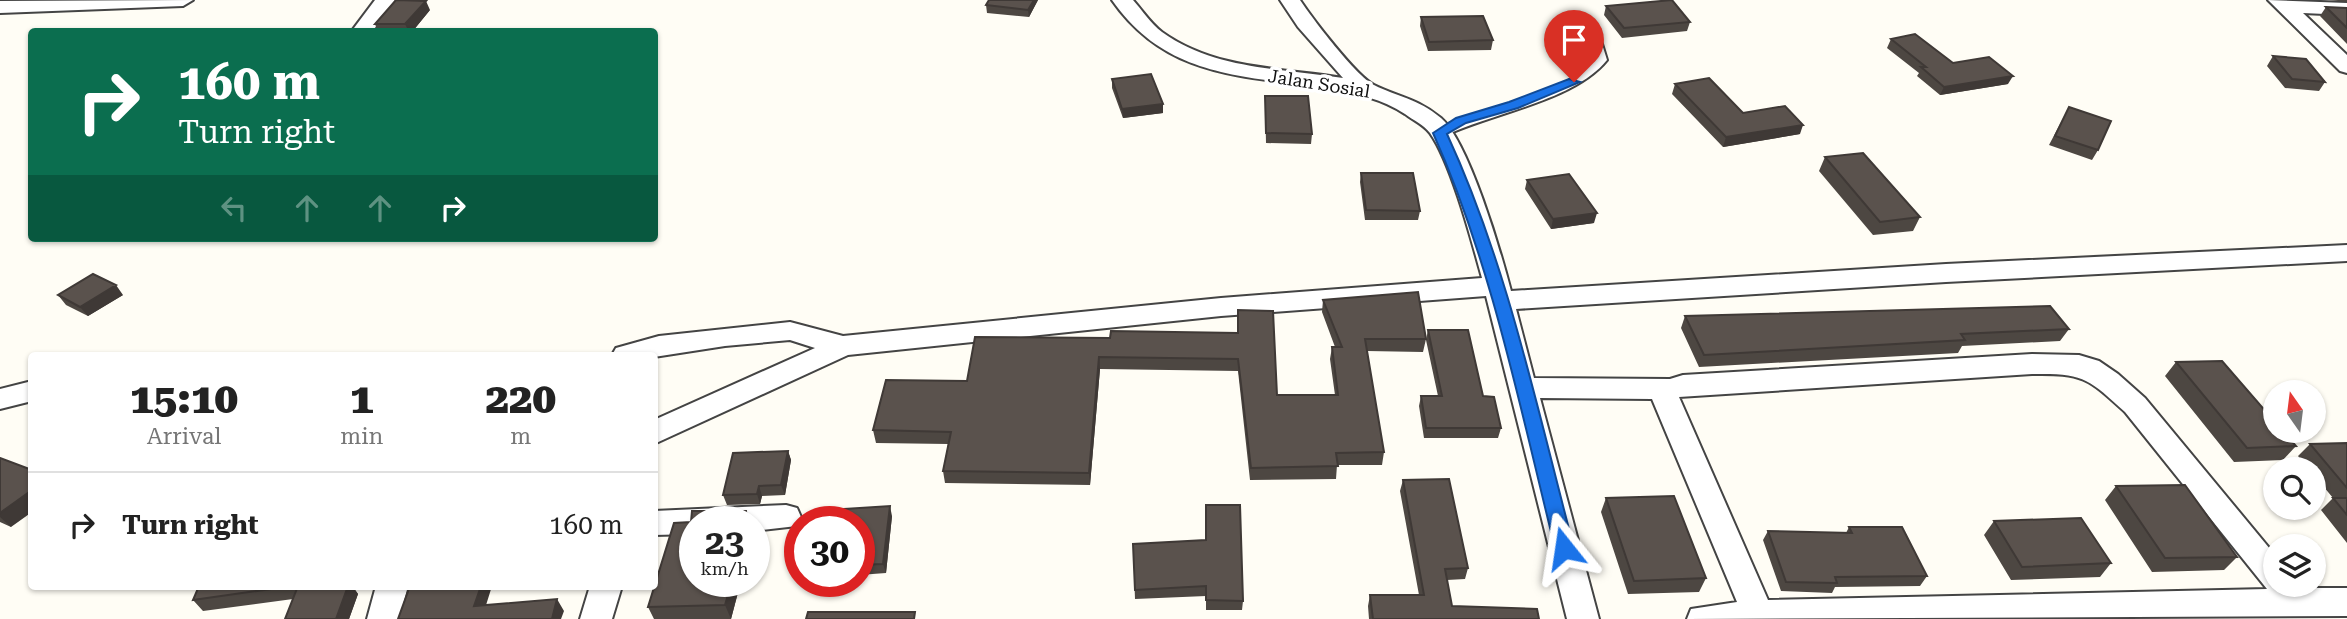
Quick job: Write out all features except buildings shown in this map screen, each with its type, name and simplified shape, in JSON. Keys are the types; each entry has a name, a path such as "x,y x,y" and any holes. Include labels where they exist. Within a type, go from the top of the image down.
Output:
{"street":[{"path":"0,7 183,0"},
{"path":"364,28 385,0"},
{"name":"Jalan Sosial","path":"1122,0 1137,20 1164,44 1206,64 1365,90 1405,104 1434,124 1466,190 1499,293 1583,619"},
{"path":"1290,0 1306,23 1365,90"},
{"path":"2281,3 2347,9"},
{"path":"2281,3 2345,63"},
{"path":"658,431 843,346 1180,310 2347,253"},
{"path":"637,352 724,336 790,331 843,346"},
{"path":"1523,388 1670,389 1711,383 2018,365 2082,364 2108,380 2134,405 2263,563"},
{"path":"1670,389 1665,397 1670,413 1758,614"},
{"path":"0,400 28,392"},
{"path":"658,523 784,517"},
{"path":"383,619 391,590"},
{"path":"596,619 605,590"},
{"path":"1703,619 1758,614 2141,603 2263,590"},
{"path":"2324,597 2347,602"}],"lane":[{"path":"1440,133 1461,120 1513,105 1587,75 1601,60 1593,31"}],"route":[{"path":"1564,548 1481,232 1466,190 1440,133 1461,120 1513,105 1574,82"}]}
